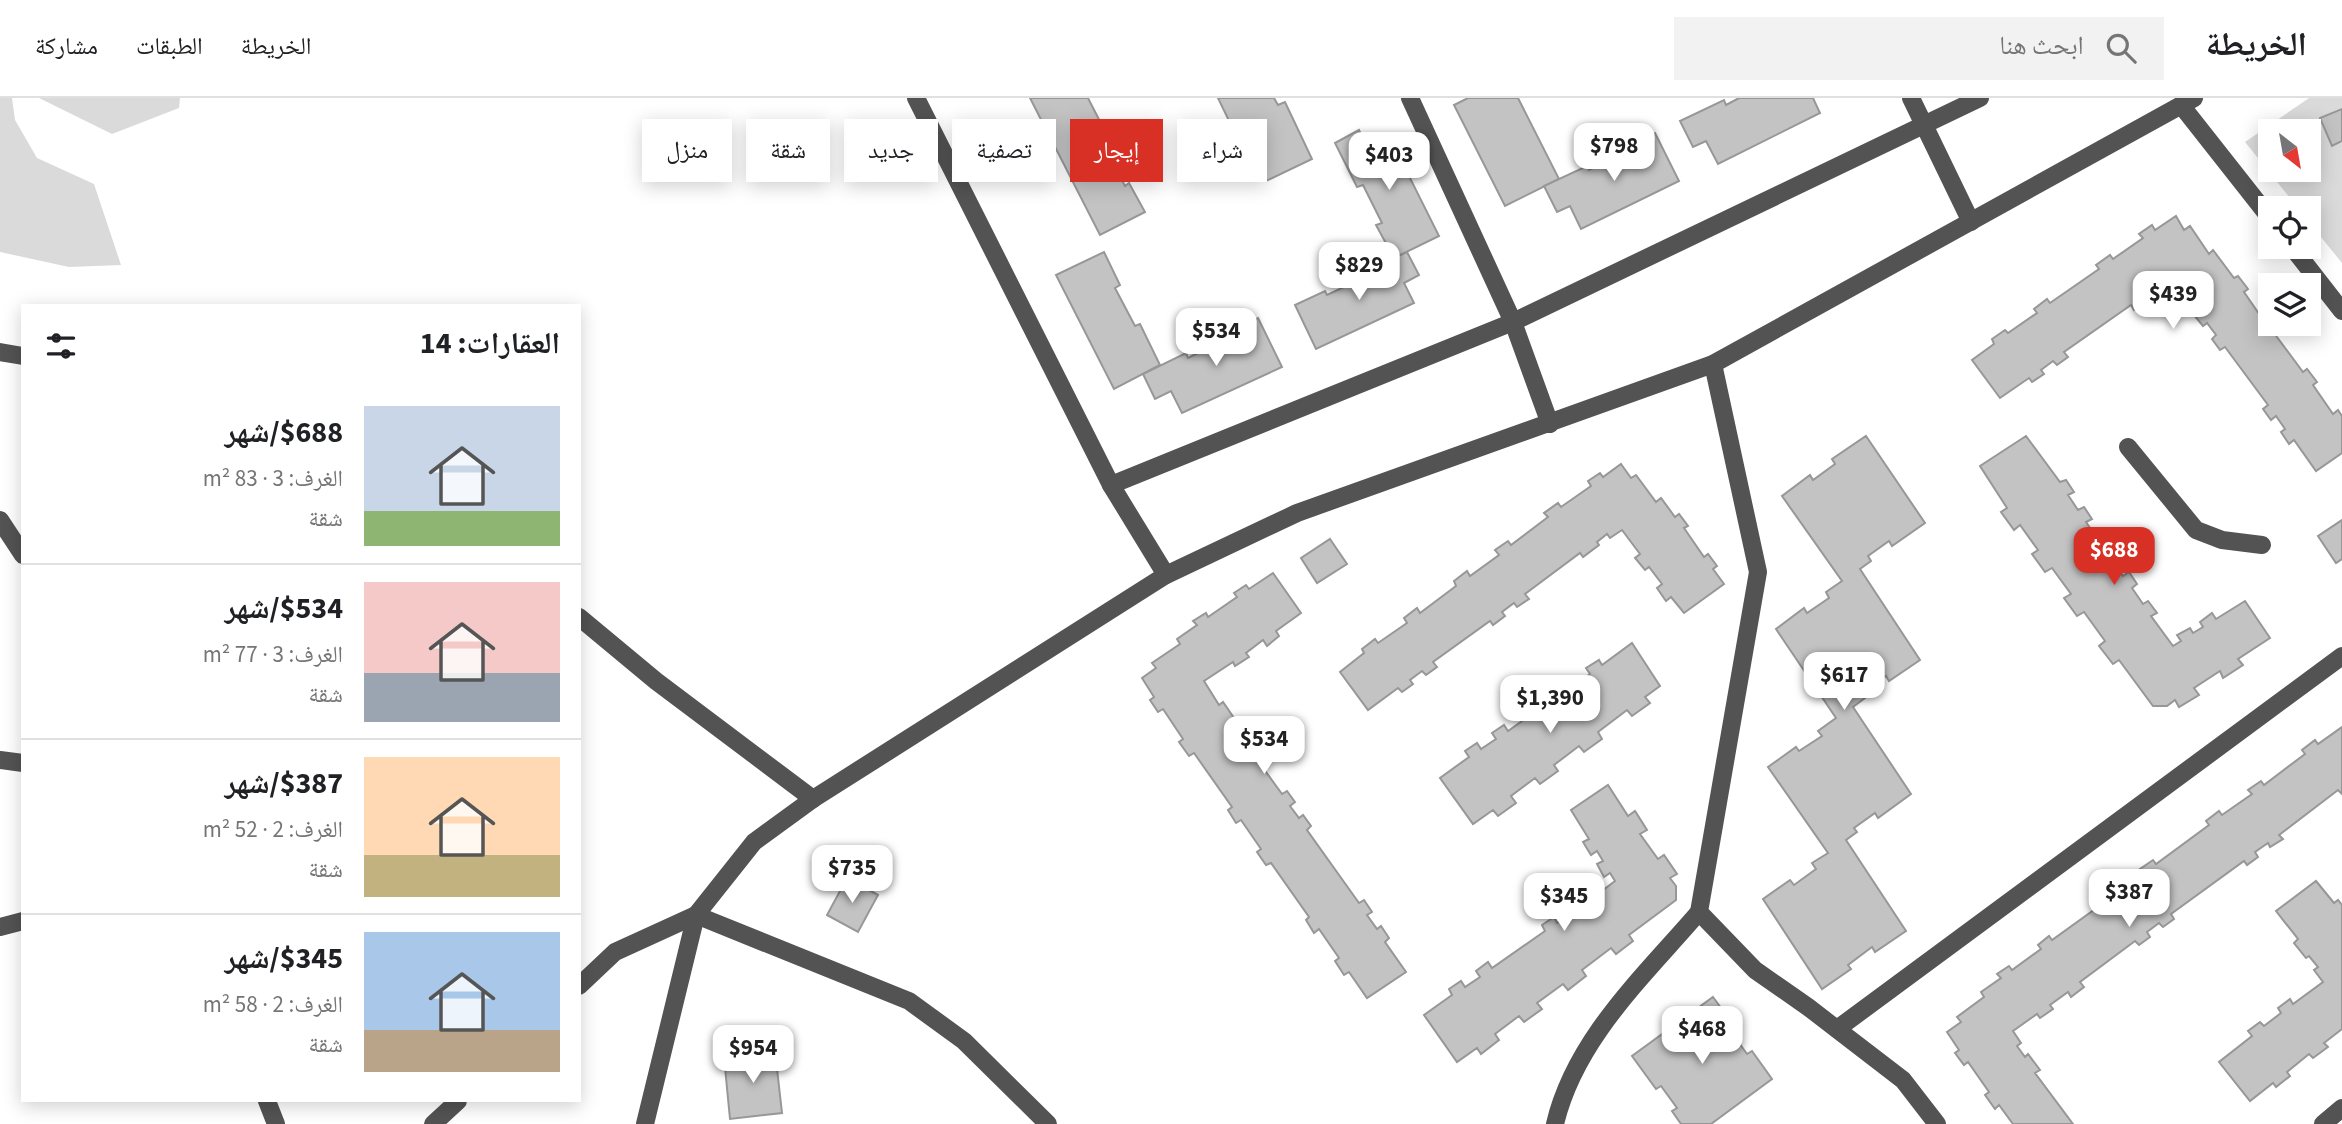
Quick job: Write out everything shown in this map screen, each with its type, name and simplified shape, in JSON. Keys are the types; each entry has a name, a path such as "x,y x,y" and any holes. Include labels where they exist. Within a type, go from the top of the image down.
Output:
{"street":[{"path":"916,98 1111,485 1166,575"},
{"path":"1410,98 1513,322 1550,424"},
{"path":"1911,98 1971,222"},
{"path":"1111,485 1513,322 1980,98"},
{"path":"645,1124 696,915 754,842 814,799 1166,575 1297,513 1713,364 2188,102 2258,201"},
{"path":"2301,259 2342,311"},
{"path":"0,352 21,356"},
{"path":"1555,1124 1560,1101 1595,1034 1699,912 1758,572 1713,364"},
{"path":"2128,447 2196,530 2222,540 2262,545"},
{"path":"0,520 21,552"},
{"path":"581,619 656,681 814,799"},
{"path":"1837,1029 2342,656"},
{"path":"0,760 21,763"},
{"path":"1699,912 1755,970 1903,1080 1937,1124"},
{"path":"581,984 615,952 696,915 909,1001 964,1041 1048,1124"},
{"path":"0,927 21,922"},
{"path":"267,1102 276,1124"},
{"path":"433,1124 457,1102"},
{"path":"2323,1124 2342,1108"}],"shaded area":[{"path":"0,98 12,98 15,120 37,158 94,184 121,265 69,267 0,252"},
{"path":"39,98 180,98 179,108 112,134"},
{"path":"2309,98 2342,98 2342,263 2321,237 2321,196 2288,196 2277,182 2321,182 2321,119 2278,119"},
{"path":"2258,133 2258,158 2245,142"}],"building":[{"path":"1030,98 1088,98 1099,119 1070,119 1070,176 1056,149 1056,119 1041,119"},
{"path":"1218,98 1274,98 1278,105 1285,102 1312,159 1267,181 1267,119 1228,119"},
{"path":"1468,98 1518,98 1559,179 1505,206 1454,105"},
{"path":"1739,98 1813,98 1820,113 1718,164 1706,141 1693,147 1680,121 1724,100 1726,105"},
{"path":"2342,109 2342,141 2332,146 2320,118"},
{"path":"1359,130 1366,146 1388,134 1439,236 1394,258 1376,225 1382,223 1363,185 1357,187 1335,143"},
{"path":"1655,133 1679,181 1581,229 1570,206 1557,212 1544,186 1587,166 1589,170 1630,150 1628,146"},
{"path":"1073,182 1123,182 1125,186 1129,183 1145,212 1100,235"},
{"path":"2176,216 2184,230 2190,226 2209,254 2213,250 2234,278 2238,276 2248,289 2244,292 2258,312 2258,336 2276,336 2303,372 2307,369 2317,382 2313,385 2333,414 2338,410 2342,416 2342,453 2316,471 2294,440 2289,444 2281,432 2285,429 2276,416 2271,420 2263,409 2268,405 2225,347 2220,350 2212,339 2216,335 2207,323 2203,326 2194,315 2199,312 2176,280 2161,291 2158,287 2148,295 2150,298 2134,310 2131,305 2064,352 2068,357 2057,365 2053,361 2041,370 2044,374 2032,382 2029,378 2000,398 1972,360 1994,344 1992,339 2005,330 2008,333 2037,313 2034,309 2047,299 2050,303 2099,269 2096,265 2110,255 2113,259 2143,238 2139,234 2152,225 2155,230"},
{"path":"1104,252 1120,285 1115,288 1135,326 1140,324 1160,365 1114,389 1056,275"},
{"path":"1407,252 1419,275 1404,283 1414,303 1316,349 1295,305 1325,291 1327,295 1370,275 1368,271"},
{"path":"1258,318 1282,367 1182,413 1171,391 1155,399 1143,374 1186,353 1188,358 1230,337 1228,332"},
{"path":"1866,436 1925,523 1892,546 1889,541 1868,556 1871,561 1860,569 1920,660 1889,681 1886,676 1862,693 1865,698 1853,707 1911,794 1878,818 1875,813 1854,828 1857,832 1846,840 1906,931 1875,952 1872,947 1848,965 1851,969 1822,989 1763,899 1790,880 1794,885 1816,869 1812,863 1828,853 1768,767 1796,747 1799,751 1822,736 1818,731 1836,718 1776,629 1804,608 1807,613 1829,598 1826,592 1842,581 1782,496 1810,475 1813,480 1835,464 1832,459"},
{"path":"2026,436 2060,482 2066,480 2074,492 2068,495 2078,510 2084,507 2092,519 2086,522 2123,576 2129,572 2137,584 2132,588 2143,604 2148,601 2157,613 2151,616 2173,646 2181,641 2177,635 2190,628 2193,633 2203,627 2200,622 2212,613 2216,619 2245,601 2270,638 2238,659 2243,665 2223,678 2220,671 2194,688 2199,695 2179,707 2175,700 2167,706 2153,706 2119,660 2113,664 2099,646 2105,641 2084,612 2077,616 2064,598 2071,594 2052,568 2045,572 2032,554 2038,550 2020,525 2014,530 2001,512 2007,508 1980,466"},
{"path":"1621,464 1631,478 1636,475 1656,502 1661,498 1675,517 1679,514 1688,526 1684,528 1704,557 1708,554 1717,566 1713,569 1724,584 1684,613 1671,597 1666,601 1657,588 1662,584 1649,567 1645,570 1635,558 1640,554 1622,530 1610,538 1607,534 1597,542 1599,545 1583,557 1580,553 1525,594 1529,599 1517,607 1514,603 1502,612 1505,616 1493,625 1490,621 1433,662 1437,667 1426,675 1422,671 1410,680 1413,684 1402,692 1398,688 1368,710 1340,672 1364,653 1362,649 1375,639 1378,643 1407,623 1404,618 1417,608 1420,613 1456,586 1454,581 1467,571 1470,576 1499,555 1495,550 1508,541 1511,545 1548,517 1544,513 1558,503 1561,507 1591,486 1588,481 1600,473 1603,477"},
{"path":"2342,520 2342,559 2336,563 2318,536"},
{"path":"1330,539 1347,564 1317,583 1301,558"},
{"path":"1273,573 1301,613 1276,631 1279,636 1267,646 1263,640 1246,653 1249,657 1235,666 1233,662 1204,681 1219,705 1223,702 1234,718 1229,721 1282,794 1287,791 1295,802 1290,806 1299,818 1303,815 1311,826 1307,830 1359,903 1364,900 1372,912 1367,915 1377,929 1381,926 1389,938 1385,942 1406,972 1367,998 1349,972 1344,975 1335,961 1339,958 1319,929 1314,933 1306,920 1309,917 1271,863 1266,865 1257,852 1261,849 1241,820 1236,823 1228,810 1232,807 1194,753 1189,756 1179,742 1183,739 1163,709 1158,712 1150,700 1154,697 1142,678 1156,668 1152,663 1180,644 1177,639 1197,625 1193,621 1206,613 1208,617 1237,597 1234,593 1246,585 1249,589"},
{"path":"1632,643 1660,686 1645,697 1650,703 1632,716 1627,710 1598,732 1602,739 1584,752 1579,746 1554,765 1558,771 1540,784 1535,778 1511,796 1516,803 1498,816 1493,810 1473,824 1440,778 1469,757 1465,751 1477,743 1481,749 1496,739 1492,733 1504,725 1508,731 1562,693 1558,688 1570,679 1574,685 1590,674 1586,668 1599,660 1602,665"},
{"path":"2342,727 2342,794 2338,790 2279,835 2283,839 2270,847 2268,843 2255,852 2258,857 2247,865 2244,861 2171,914 2174,919 2163,927 2159,923 2147,932 2150,937 2139,945 2135,941 2080,982 2084,987 2071,997 2068,992 2050,1005 2053,1009 2040,1018 2037,1014 2013,1031 2021,1043 2017,1046 2025,1057 2028,1054 2040,1070 2035,1073 2073,1124 2013,1124 1999,1105 1995,1109 1985,1095 1989,1092 1968,1062 1964,1065 1955,1053 1959,1050 1947,1032 1961,1022 1957,1017 1984,997 1981,992 2001,978 1997,974 2009,966 2012,970 2041,949 2038,945 2049,936 2052,940 2102,904 2098,899 2112,889 2115,894 2143,873 2140,869 2153,860 2156,864 2209,825 2206,821 2219,811 2222,815 2252,794 2248,790 2261,781 2264,785 2305,754 2302,750 2315,740 2318,744"},
{"path":"1608,785 1628,816 1635,811 1647,830 1640,834 1658,859 1664,855 1677,874 1670,878 1676,886 1676,900 1629,935 1633,941 1616,954 1611,948 1582,970 1586,976 1568,990 1563,984 1537,1003 1542,1009 1524,1022 1519,1016 1495,1034 1499,1040 1481,1054 1477,1048 1457,1062 1424,1015 1452,995 1449,989 1461,981 1465,987 1480,977 1476,971 1488,962 1492,968 1545,931 1542,925 1554,917 1557,923 1574,911 1570,905 1582,897 1586,903 1615,881 1610,873 1604,877 1597,864 1603,861 1597,851 1591,855 1583,842 1589,839 1571,810"},
{"path":"847,878 878,895 858,932 827,915"},
{"path":"2316,881 2334,903 2338,900 2342,905 2342,1029 2324,1043 2328,1047 2313,1058 2309,1054 2287,1072 2290,1076 2276,1087 2273,1083 2250,1101 2219,1062 2252,1036 2248,1031 2260,1022 2264,1026 2281,1013 2278,1008 2290,999 2293,1004 2323,982 2314,970 2318,967 2309,956 2306,958 2294,943 2298,939 2276,911"},
{"path":"1713,997 1735,1027 1730,1030 1747,1054 1752,1051 1772,1079 1711,1124 1681,1124 1672,1111 1677,1108 1661,1086 1656,1089 1632,1056"},
{"path":"775,1051 782,1113 730,1119 724,1057"}]}
